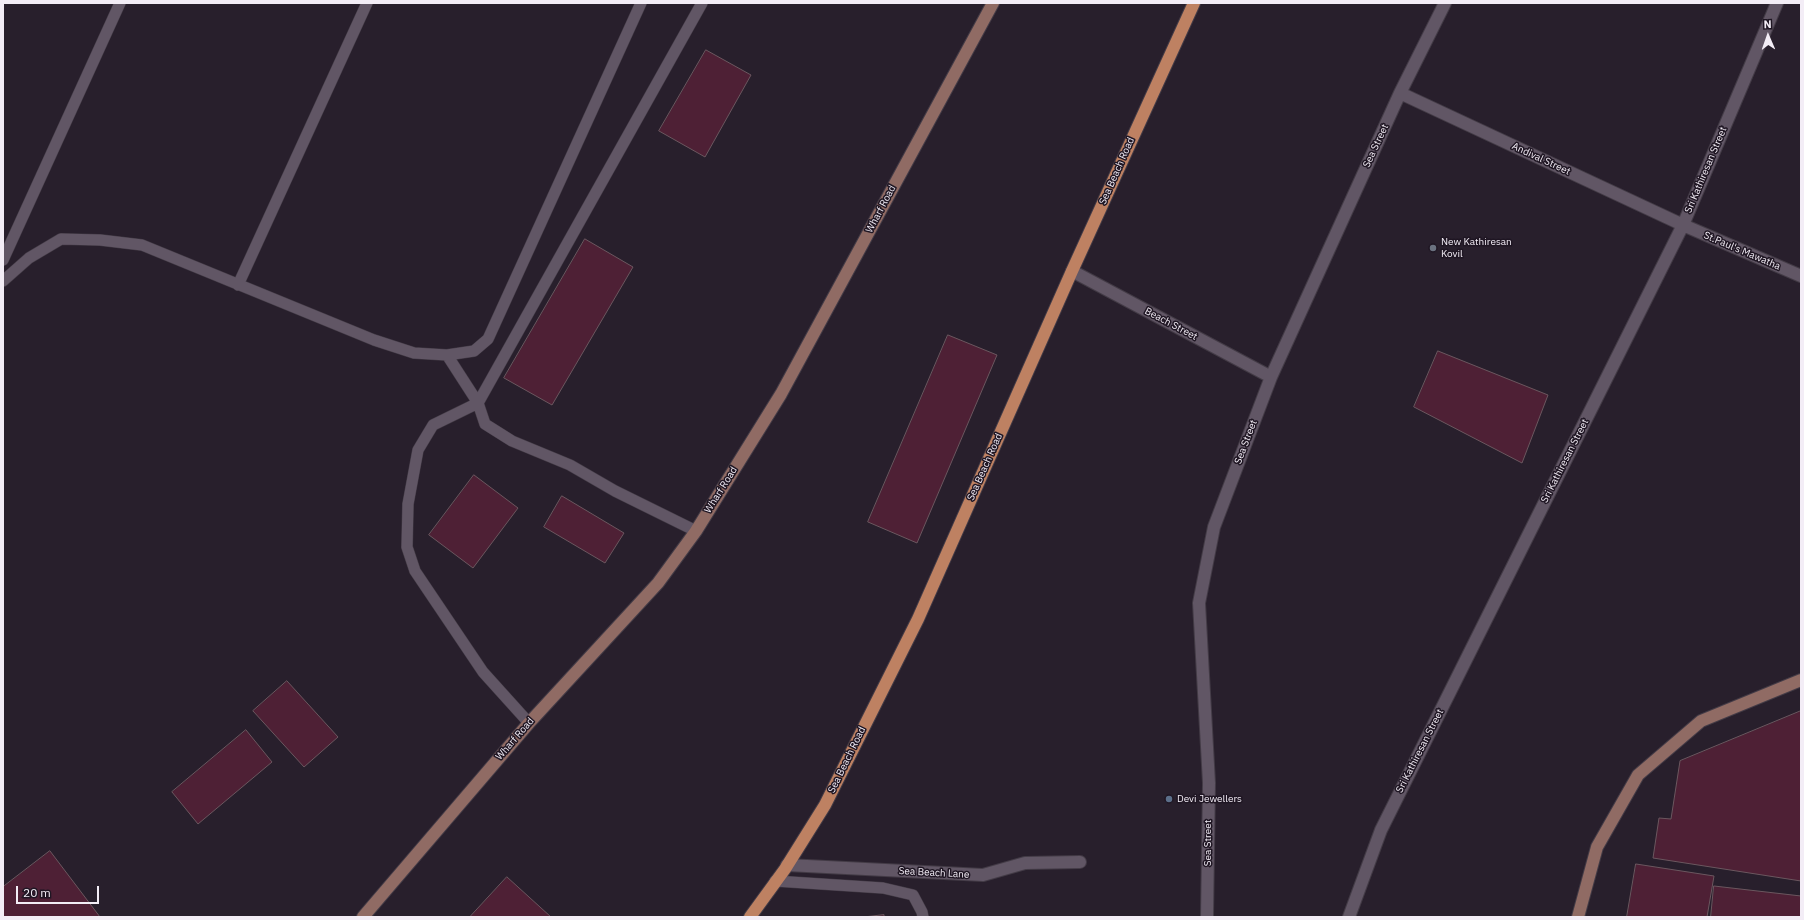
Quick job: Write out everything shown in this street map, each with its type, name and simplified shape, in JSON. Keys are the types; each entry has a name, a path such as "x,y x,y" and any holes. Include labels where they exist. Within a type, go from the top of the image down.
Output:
{"main road":[{"name":"Wharf Road","path":"363,917 529,724 658,583 696,531 781,394 993,3"},
{"name":"Sea Beach Road","path":"750,917 787,865 825,805 918,619 1072,271 1194,3"},
{"path":"1578,917 1597,847 1638,775 1701,721 1801,680"}],"street":[{"name":"Sea Street","path":"1207,917 1209,783 1199,603 1214,527 1271,376 1400,93 1445,3"},
{"name":"Sri Kathiresan Street","path":"1349,917 1381,830 1683,225 1777,3"},
{"name":"Andival Street","path":"1400,93 1683,225"},
{"name":"St.Paul's Mawatha","path":"1683,225 1801,276"},
{"name":"Beach Street","path":"1072,271 1271,376"},
{"name":"Sea Beach Lane","path":"787,865 983,875 1024,863 1080,862"}],"lane":[{"path":"3,260 120,3"},
{"path":"238,284 367,3"},
{"path":"3,281 29,258 61,239 100,240 142,245 374,340 414,353 446,355 474,351 488,339 641,3"},
{"path":"529,724 483,672 415,572 407,547 408,504 418,450 433,425 478,403 702,3"},
{"path":"446,355 478,403 485,424 512,441 570,466 615,491 696,531"},
{"path":"775,881 883,888 913,895 923,917"}],"building":[{"path":"706,50 751,75 705,157 659,131"},
{"path":"585,239 633,267 552,405 504,378"},
{"path":"948,335 997,355 917,543 868,522"},
{"path":"1438,351 1548,395 1522,463 1414,407"},
{"path":"474,475 518,508 473,568 429,535"},
{"path":"562,496 624,533 605,563 544,527"},
{"path":"287,681 338,737 304,767 253,711"},
{"path":"1801,711 1801,881 1653,858 1659,818 1671,819 1680,761"},
{"path":"246,730 272,762 198,824 172,792"},
{"path":"50,851 100,917 3,917 3,887"},
{"path":"1636,864 1714,876 1707,917 1627,917"},
{"path":"507,877 551,917 470,917"},
{"path":"1714,886 1801,896 1801,917 1711,917"},
{"path":"884,915 884,917 864,917"}],"place":[{"name":"New Kathiresan Kovil","path":"1433,248"},
{"name":"Devi Jewellers","path":"1169,799"}]}
